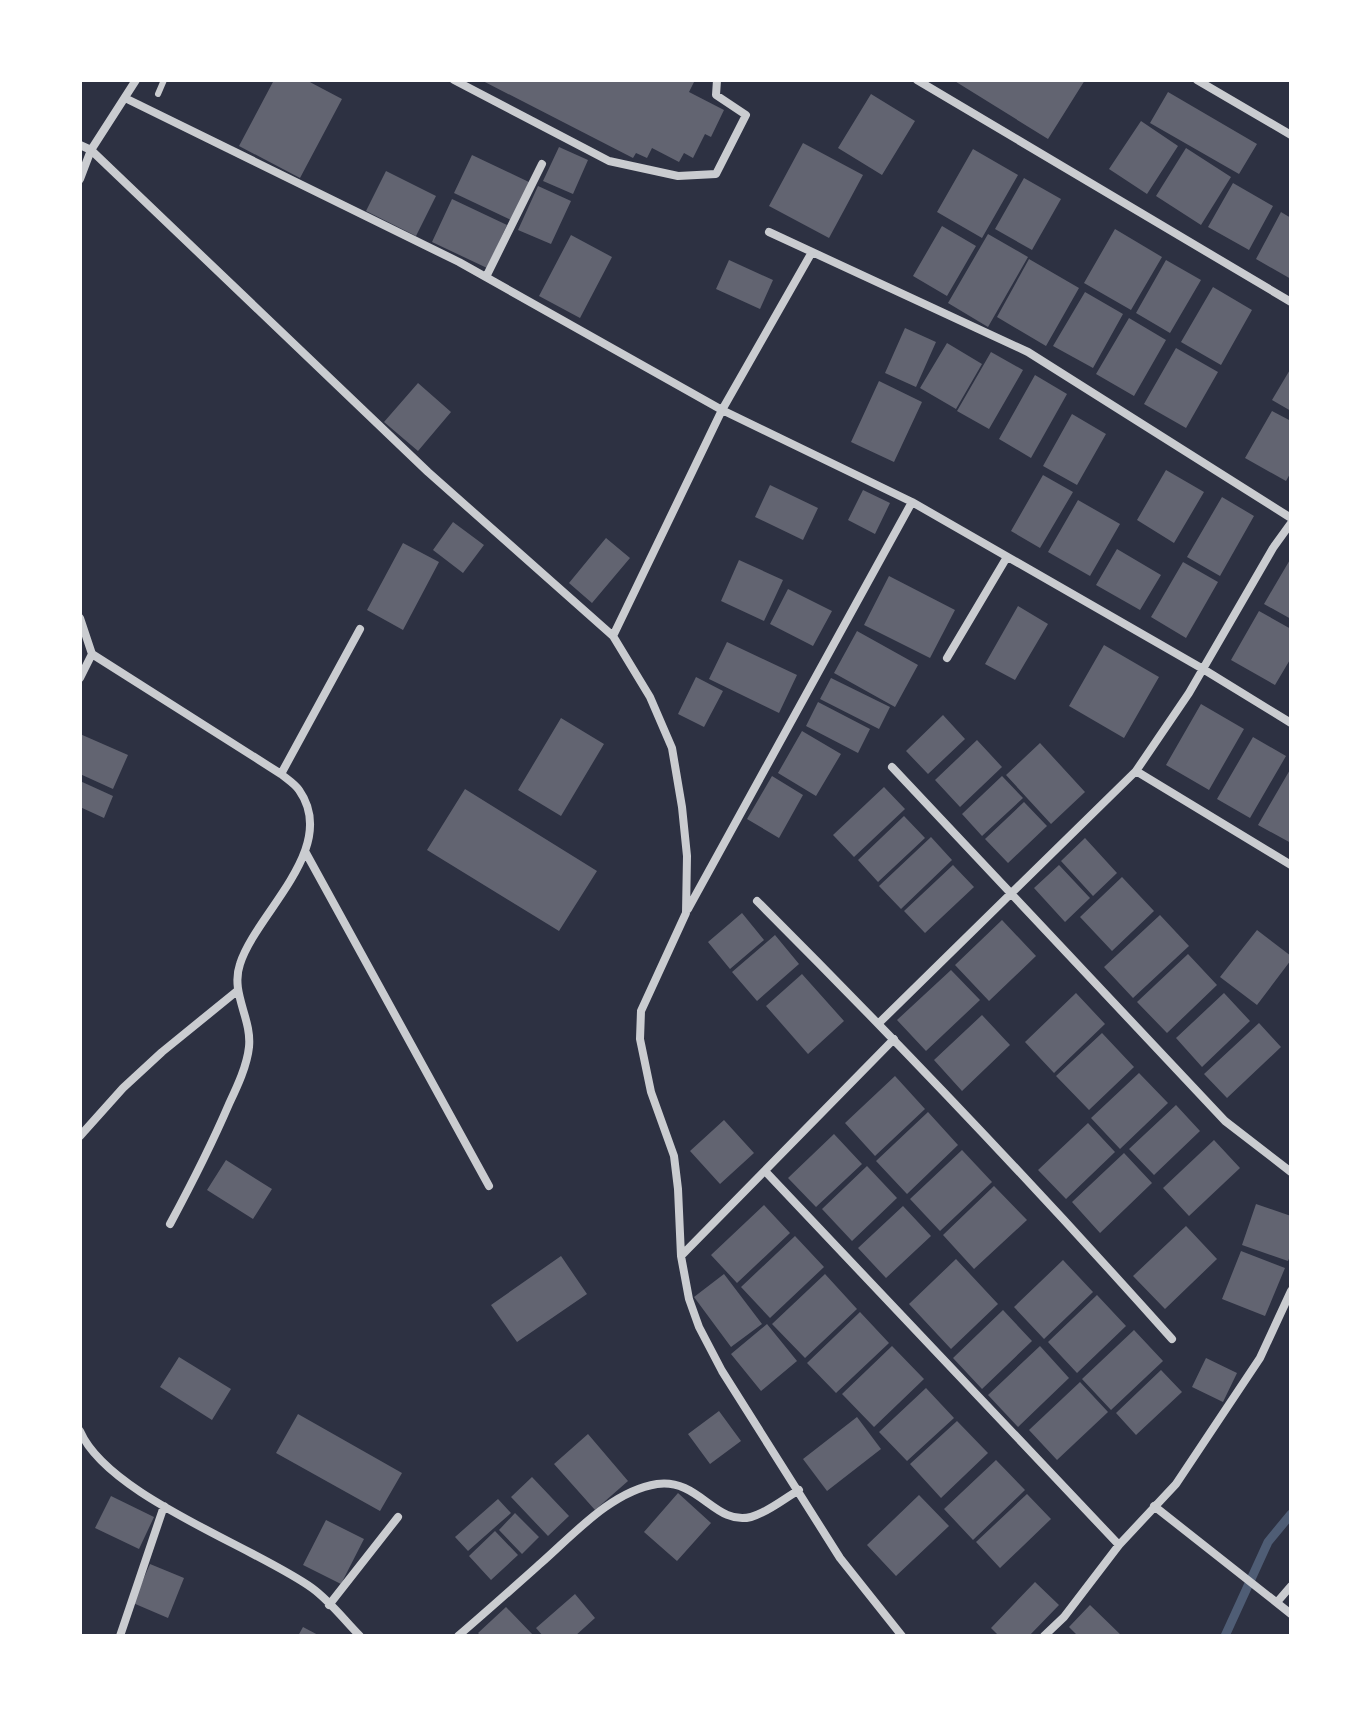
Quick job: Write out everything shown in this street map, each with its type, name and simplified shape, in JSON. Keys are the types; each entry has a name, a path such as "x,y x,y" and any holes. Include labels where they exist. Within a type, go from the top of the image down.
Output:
{"street":[{"path":"80,179 91,150 136,80"},
{"path":"454,80 609,161 678,176 716,174 746,115 716,95 717,80"},
{"path":"917,80 1291,302"},
{"path":"1197,80 1291,135"},
{"path":"125,98 486,277 722,410 912,502 1291,723"},
{"path":"80,145 91,150 428,472 613,636 650,697 672,748 687,856 686,913"},
{"path":"486,277 542,164"},
{"path":"769,232 1028,352 1291,520 1203,669 1136,771 879,1023"},
{"path":"613,636 722,410 812,252"},
{"path":"902,1636 840,1558 722,1371 699,1327 689,1299 681,1256 674,1156 651,1092 640,1039 641,1011 686,913 912,502"},
{"path":"947,658 1007,557"},
{"path":"80,618 92,654 281,774 299,790 310,827 306,853 240,961 237,991 249,1030 249,1049 239,1082 207,1154 170,1224"},
{"path":"281,774 360,629"},
{"path":"80,678 92,654"},
{"path":"892,767 1225,1121 1291,1172"},
{"path":"1136,771 1291,865"},
{"path":"306,853 489,1186"},
{"path":"757,901 879,1023 1172,1339"},
{"path":"80,1136 123,1088 237,991"},
{"path":"681,1256 894,1039"},
{"path":"765,1171 1119,1545"},
{"path":"1044,1636 1064,1617 1119,1545 1176,1484 1260,1358 1291,1291"},
{"path":"80,1431 103,1465 164,1506 313,1589 360,1636"},
{"path":"458,1636 590,1520 637,1490 658,1484 677,1484 692,1490 725,1515 737,1519 754,1517 799,1490"},
{"path":"120,1636 164,1506"},
{"path":"1154,1506 1291,1614"},
{"path":"329,1605 398,1517"},
{"path":"1278,1601 1291,1586"}],"lane":[{"path":"158,94 164,80"}],"building":[{"path":"274,80 306,80 342,99 300,178 239,146"},
{"path":"481,80 689,80 694,82 689,92 724,110 711,137 705,134 693,158 684,153 679,162 652,148 647,158 636,153 633,158"},
{"path":"953,80 1085,80 1048,139"},
{"path":"1168,92 1257,144 1239,174 1150,123"},
{"path":"871,94 915,121 882,175 838,148"},
{"path":"1141,121 1178,146 1147,194 1109,169"},
{"path":"803,143 863,175 829,238 769,206"},
{"path":"559,147 588,160 573,194 543,181"},
{"path":"1186,148 1231,177 1201,225 1156,196"},
{"path":"973,149 1018,175 982,238 937,212"},
{"path":"472,155 531,183 513,221 454,193"},
{"path":"386,171 436,196 416,236 366,211"},
{"path":"1024,178 1061,199 1032,250 995,229"},
{"path":"1233,183 1273,206 1249,250 1208,227"},
{"path":"538,186 571,201 551,244 518,230"},
{"path":"452,199 507,225 487,268 432,242"},
{"path":"1281,212 1291,218 1291,279 1256,259"},
{"path":"942,226 976,246 947,296 913,276"},
{"path":"1115,229 1162,257 1131,310 1084,283"},
{"path":"988,234 1028,257 988,327 948,303"},
{"path":"571,235 612,257 580,318 539,296"},
{"path":"1029,259 1079,288 1046,346 997,317"},
{"path":"729,260 773,280 760,309 716,289"},
{"path":"1166,260 1201,280 1170,333 1136,313"},
{"path":"1213,287 1252,310 1221,365 1181,342"},
{"path":"1085,292 1123,314 1093,368 1053,346"},
{"path":"1129,318 1166,340 1134,396 1096,374"},
{"path":"905,328 936,342 916,387 885,373"},
{"path":"947,343 982,364 956,409 920,388"},
{"path":"1176,348 1218,372 1186,428 1144,404"},
{"path":"991,352 1023,370 989,429 957,411"},
{"path":"1291,368 1291,411 1272,400"},
{"path":"1035,375 1067,394 1031,458 999,439"},
{"path":"879,381 922,402 894,462 851,442"},
{"path":"418,383 451,412 418,451 384,422"},
{"path":"1272,411 1291,421 1291,472 1286,481 1245,458"},
{"path":"1072,414 1106,434 1077,485 1043,466"},
{"path":"1166,470 1204,492 1174,543 1137,520"},
{"path":"1043,475 1073,492 1040,548 1011,531"},
{"path":"770,485 818,508 803,540 755,517"},
{"path":"863,490 890,503 875,534 848,520"},
{"path":"1222,497 1254,516 1220,576 1187,557"},
{"path":"1078,500 1120,524 1090,576 1048,552"},
{"path":"453,522 484,545 463,573 433,550"},
{"path":"606,538 630,558 592,603 569,583"},
{"path":"403,543 439,562 403,630 367,610"},
{"path":"1117,549 1161,575 1140,610 1096,585"},
{"path":"1291,558 1291,619 1264,604"},
{"path":"739,560 783,580 764,621 721,601"},
{"path":"1183,562 1218,582 1186,638 1151,617"},
{"path":"889,576 955,610 930,658 864,625"},
{"path":"788,589 832,611 813,646 770,624"},
{"path":"1018,606 1048,624 1015,680 985,664"},
{"path":"1259,611 1291,629 1291,658 1275,685 1231,660"},
{"path":"857,631 918,665 895,707 834,673"},
{"path":"727,642 797,675 779,713 709,679"},
{"path":"1104,645 1159,677 1124,738 1069,706"},
{"path":"696,677 723,691 704,727 678,714"},
{"path":"831,678 890,707 879,729 820,699"},
{"path":"818,702 870,729 858,753 806,726"},
{"path":"1201,704 1244,729 1209,790 1166,765"},
{"path":"943,715 965,739 928,774 906,751"},
{"path":"561,718 604,744 561,816 518,790"},
{"path":"802,731 841,754 816,796 778,773"},
{"path":"80,734 128,755 113,789 80,774"},
{"path":"1253,737 1286,756 1250,818 1217,799"},
{"path":"977,740 1002,767 960,807 935,780"},
{"path":"1040,743 1085,792 1051,824 1006,775"},
{"path":"1291,768 1291,843 1258,825"},
{"path":"772,776 803,795 779,838 747,819"},
{"path":"1002,776 1023,798 982,836 962,814"},
{"path":"80,781 113,796 104,818 80,807"},
{"path":"884,787 905,809 854,857 833,835"},
{"path":"465,789 597,871 559,931 427,850"},
{"path":"1024,802 1047,826 1008,863 985,839"},
{"path":"904,816 925,838 878,882 858,860"},
{"path":"931,837 952,860 901,909 879,886"},
{"path":"1085,838 1117,873 1093,896 1061,861"},
{"path":"953,865 974,887 925,933 904,911"},
{"path":"1059,865 1090,898 1065,922 1034,888"},
{"path":"1122,877 1154,911 1112,951 1080,917"},
{"path":"742,913 764,940 730,969 708,942"},
{"path":"1160,915 1189,946 1133,998 1104,967"},
{"path":"1002,920 1036,956 989,1001 955,965"},
{"path":"1257,930 1291,956 1291,960 1257,1005 1220,977"},
{"path":"775,935 799,964 757,1001 732,972"},
{"path":"1188,954 1217,985 1167,1033 1137,1002"},
{"path":"951,970 980,1000 926,1051 897,1020"},
{"path":"802,974 844,1021 808,1054 766,1006"},
{"path":"1076,993 1105,1024 1054,1073 1025,1042"},
{"path":"1224,993 1250,1021 1202,1067 1176,1038"},
{"path":"982,1015 1010,1045 962,1091 934,1060"},
{"path":"1259,1023 1281,1047 1227,1098 1204,1074"},
{"path":"1102,1033 1134,1067 1089,1110 1056,1076"},
{"path":"1139,1073 1168,1103 1120,1149 1091,1118"},
{"path":"895,1076 925,1109 875,1156 845,1123"},
{"path":"1176,1105 1200,1131 1154,1175 1129,1149"},
{"path":"928,1112 958,1145 907,1194 876,1161"},
{"path":"724,1120 754,1153 720,1184 690,1151"},
{"path":"1088,1123 1115,1152 1066,1199 1038,1170"},
{"path":"834,1134 862,1164 816,1207 788,1178"},
{"path":"1214,1140 1240,1168 1189,1216 1163,1188"},
{"path":"962,1150 992,1182 940,1231 910,1199"},
{"path":"1124,1153 1152,1183 1100,1233 1072,1202"},
{"path":"226,1160 272,1189 253,1219 207,1190"},
{"path":"867,1166 897,1198 852,1241 822,1209"},
{"path":"994,1186 1027,1220 974,1269 943,1235"},
{"path":"1256,1204 1291,1216 1291,1254 1288,1261 1242,1245"},
{"path":"764,1205 790,1233 737,1283 711,1255"},
{"path":"903,1206 931,1236 886,1278 858,1248"},
{"path":"1186,1226 1217,1259 1165,1309 1133,1276"},
{"path":"795,1236 824,1267 770,1318 741,1287"},
{"path":"1241,1251 1285,1268 1265,1316 1222,1299"},
{"path":"561,1256 587,1294 517,1342 491,1305"},
{"path":"956,1259 998,1304 951,1349 909,1304"},
{"path":"1063,1260 1093,1292 1044,1339 1014,1307"},
{"path":"724,1274 762,1324 731,1347 694,1297"},
{"path":"825,1274 857,1309 805,1358 772,1324"},
{"path":"1097,1295 1126,1326 1077,1373 1048,1342"},
{"path":"1003,1310 1032,1341 982,1389 953,1358"},
{"path":"860,1312 889,1343 836,1393 807,1363"},
{"path":"767,1324 797,1361 761,1391 731,1354"},
{"path":"1134,1330 1163,1361 1111,1410 1082,1379"},
{"path":"892,1346 924,1379 874,1427 842,1394"},
{"path":"1040,1346 1069,1378 1018,1427 988,1395"},
{"path":"179,1357 231,1389 212,1420 160,1387"},
{"path":"1206,1358 1237,1373 1223,1402 1192,1387"},
{"path":"1161,1370 1182,1392 1136,1435 1116,1413"},
{"path":"1080,1382 1108,1412 1057,1460 1029,1430"},
{"path":"926,1388 954,1418 907,1461 879,1432"},
{"path":"719,1411 741,1441 710,1464 688,1434"},
{"path":"298,1414 402,1473 380,1511 276,1453"},
{"path":"857,1417 881,1449 827,1491 803,1459"},
{"path":"957,1421 988,1453 941,1498 910,1464"},
{"path":"588,1434 628,1481 595,1510 554,1464"},
{"path":"996,1460 1025,1490 973,1540 944,1509"},
{"path":"532,1477 569,1516 548,1536 511,1497"},
{"path":"678,1493 711,1523 677,1561 644,1532"},
{"path":"1027,1494 1051,1519 1000,1568 976,1542"},
{"path":"919,1495 949,1526 896,1576 867,1545"},
{"path":"111,1496 154,1517 139,1549 95,1528"},
{"path":"498,1499 511,1513 468,1551 455,1537"},
{"path":"515,1513 539,1537 522,1554 499,1530"},
{"path":"326,1520 364,1539 341,1584 303,1565"},
{"path":"495,1531 518,1555 491,1580 469,1556"},
{"path":"150,1564 184,1578 168,1618 133,1603"},
{"path":"1035,1582 1059,1605 1029,1636 999,1636 991,1628"},
{"path":"575,1594 595,1618 575,1636 543,1636 536,1628"},
{"path":"1090,1605 1122,1636 1078,1636 1069,1627"},
{"path":"506,1607 534,1636 481,1636 478,1633"},
{"path":"303,1627 320,1636 298,1636"}],"waterway":[{"path":"1225,1636 1268,1542 1291,1514"}]}
